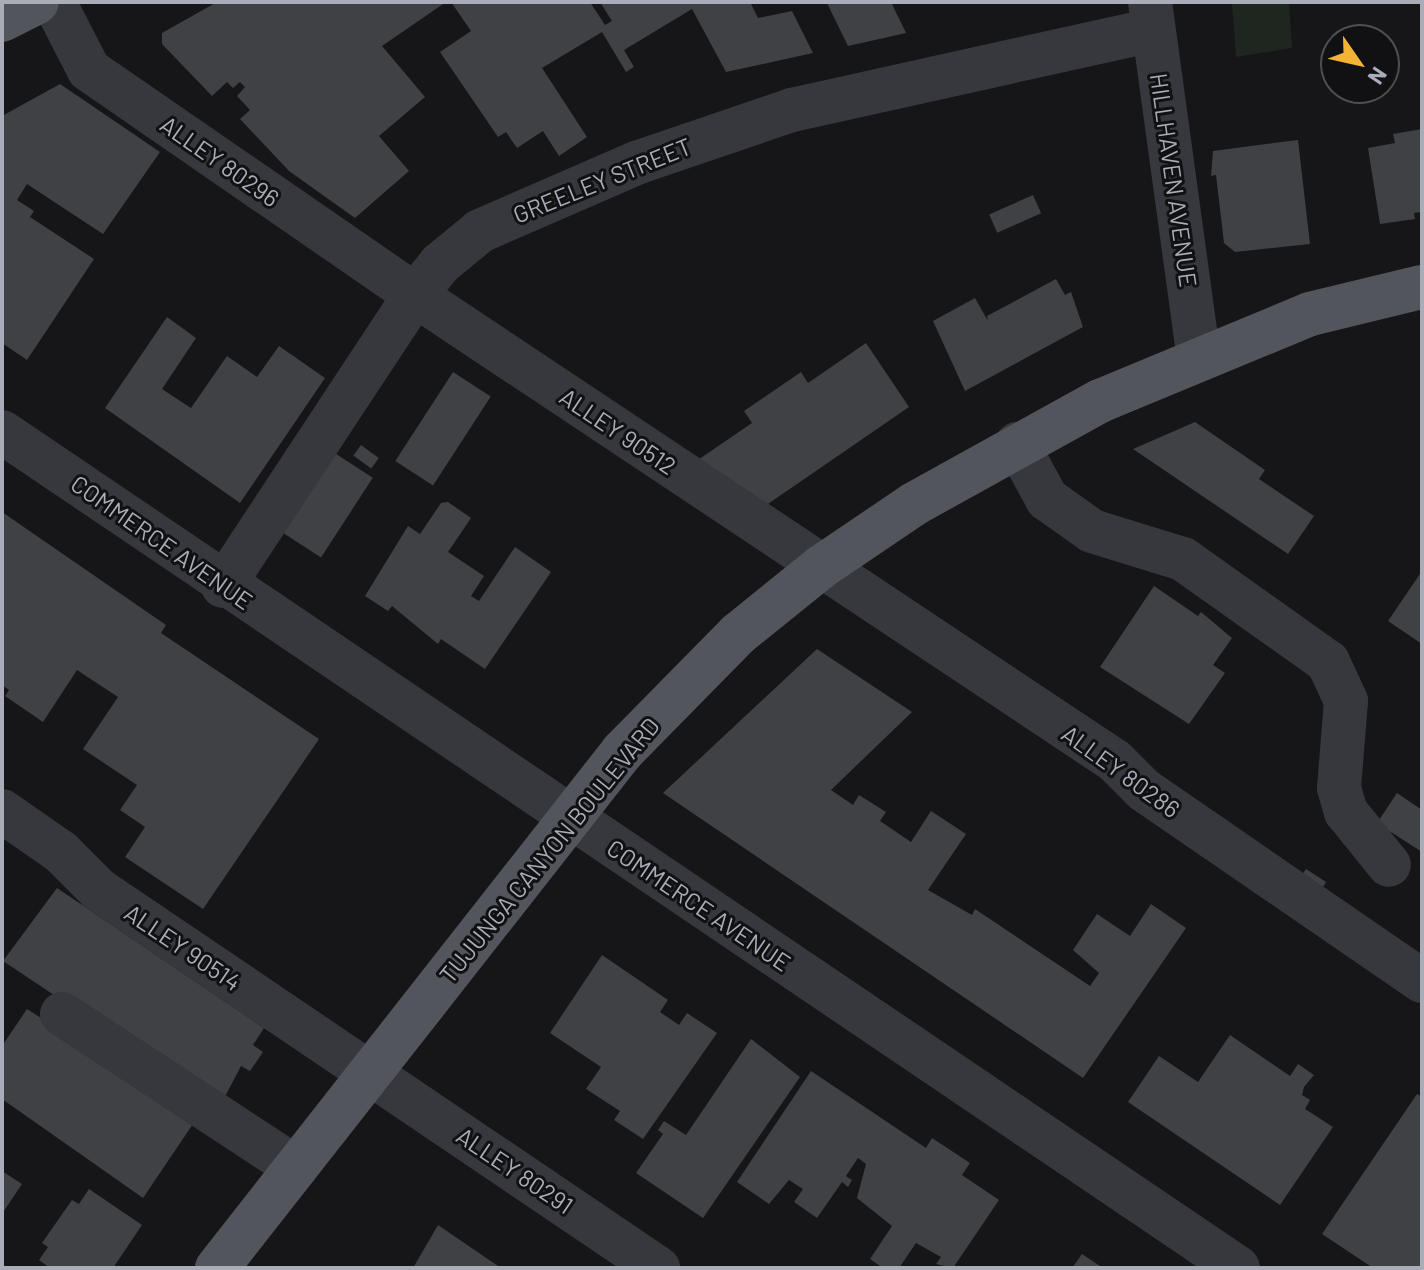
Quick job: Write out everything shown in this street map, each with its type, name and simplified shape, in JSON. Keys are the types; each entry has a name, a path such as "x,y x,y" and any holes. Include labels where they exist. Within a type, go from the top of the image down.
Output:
{"main road":[{"path":"2,20 37,2"},
{"name":"TUJUNGA CANYON BOULEVARD","path":"217,1268 573,819 622,752 686,684 821,567 1017,444 1199,358 1310,314 1422,287"}],"street":[{"name":"ALLEY 80296","path":"54,2 89,70 415,295"},
{"name":"GREELEY STREET","path":"223,586 415,295 440,264 480,231 720,132 792,110 1152,16"},
{"name":"HILLHAVEN AVENUE","path":"1152,16 1199,358"},
{"name":"ALLEY 90512","path":"415,295 821,567"},
{"name":"COMMERCE AVENUE","path":"2,432 223,586 1238,1268"},
{"path":"1017,444 1047,499 1092,531 1183,559 1328,662 1346,701 1339,788 1346,812 1389,865"},
{"name":"ALLEY 80286","path":"821,567 1115,761 1144,790 1421,978"},
{"name":"ALLEY 90514","path":"2,811 61,852 99,890 372,1073"},
{"path":"62,1014 296,1168"},
{"name":"ALLEY 80291","path":"372,1073 658,1268"}],"shaded area":[{"path":"1289,2 1292,48 1236,57 1232,4"}],"building":[{"path":"217,2 446,2 382,46 425,97 379,136 409,171 355,218 289,171 240,119 250,110 237,96 245,87 240,82 233,88 227,82 212,96 162,44 162,33"},
{"path":"451,2 590,2 605,25 612,21 600,2 750,2 758,18 792,11 813,53 726,72 692,9 624,50 634,67 626,72 602,32 542,68 587,137 559,156 543,131 517,148 506,132 498,137 440,52 471,31"},
{"path":"891,2 906,33 848,46 827,3"},
{"path":"60,84 160,152 103,234 27,184 17,200 34,211 30,217 94,259 27,360 2,343 2,116"},
{"path":"1422,129 1422,212 1414,213 1415,219 1380,224 1368,148 1395,143 1393,134"},
{"path":"1298,140 1310,244 1235,252 1224,243 1216,175 1211,176 1213,151"},
{"path":"1033,195 1041,213 997,233 989,215"},
{"path":"1056,279 1065,295 1071,292 1083,327 965,391 933,321 975,298 988,321 987,316"},
{"path":"167,317 196,338 162,389 191,408 227,356 257,377 279,346 325,378 240,503 105,408"},
{"path":"866,343 909,407 765,506 692,464 752,423 744,411 801,372 808,383"},
{"path":"453,372 491,397 433,485 395,461"},
{"path":"1195,422 1265,470 1259,479 1314,516 1288,554 1133,449"},
{"path":"361,445 379,458 371,468 353,456"},
{"path":"330,450 373,478 321,557 278,530"},
{"path":"448,502 471,518 448,552 484,576 471,596 479,601 515,547 551,572 485,669 441,639 438,644 392,606 388,611 365,596 408,526 420,534 441,503"},
{"path":"2,512 166,625 161,633 319,739 203,909 125,857 145,827 120,810 137,785 83,749 118,697 77,670 43,722 5,696 9,690 2,685"},
{"path":"1422,571 1422,644 1388,621"},
{"path":"1154,586 1198,616 1201,612 1232,638 1213,665 1225,673 1189,724 1100,667"},
{"path":"817,649 912,712 831,790 853,805 859,795 886,812 880,821 911,842 931,811 966,834 928,890 972,915 975,909 1090,986 1099,973 1073,950 1097,914 1130,936 1151,904 1186,928 1083,1078 663,793"},
{"path":"1397,793 1422,810 1422,852 1377,823"},
{"path":"1306,869 1326,882 1319,893 1299,880"},
{"path":"57,888 264,1028 253,1045 263,1052 250,1071 241,1066 220,1106 3,961"},
{"path":"602,955 668,1000 660,1012 679,1025 687,1013 717,1033 643,1139 614,1120 620,1111 586,1089 601,1067 550,1033"},
{"path":"27,1009 197,1118 143,1198 2,1099 2,1046"},
{"path":"1230,1035 1290,1076 1298,1064 1314,1075 1304,1087 1302,1095 1310,1100 1305,1109 1333,1127 1280,1205 1128,1102 1159,1056 1198,1082"},
{"path":"751,1039 800,1077 703,1218 636,1173 663,1134 658,1130 664,1121 686,1135"},
{"path":"811,1071 926,1148 932,1138 970,1163 962,1175 999,1200 953,1268 936,1264 941,1257 916,1243 899,1268 883,1268 870,1259 892,1226 857,1198 866,1164 858,1158 846,1176 852,1180 848,1187 842,1182 817,1218 794,1202 803,1189 789,1180 769,1204 737,1182"},
{"path":"1417,1094 1422,1097 1422,1268 1373,1268 1322,1234"},
{"path":"2,1171 22,1184 2,1214"},
{"path":"89,1189 142,1225 113,1268 50,1268 39,1260 48,1247 42,1243 72,1200 79,1204"},
{"path":"438,1225 501,1268 413,1268"},
{"path":"1082,1254 1103,1268 1072,1268"}]}
